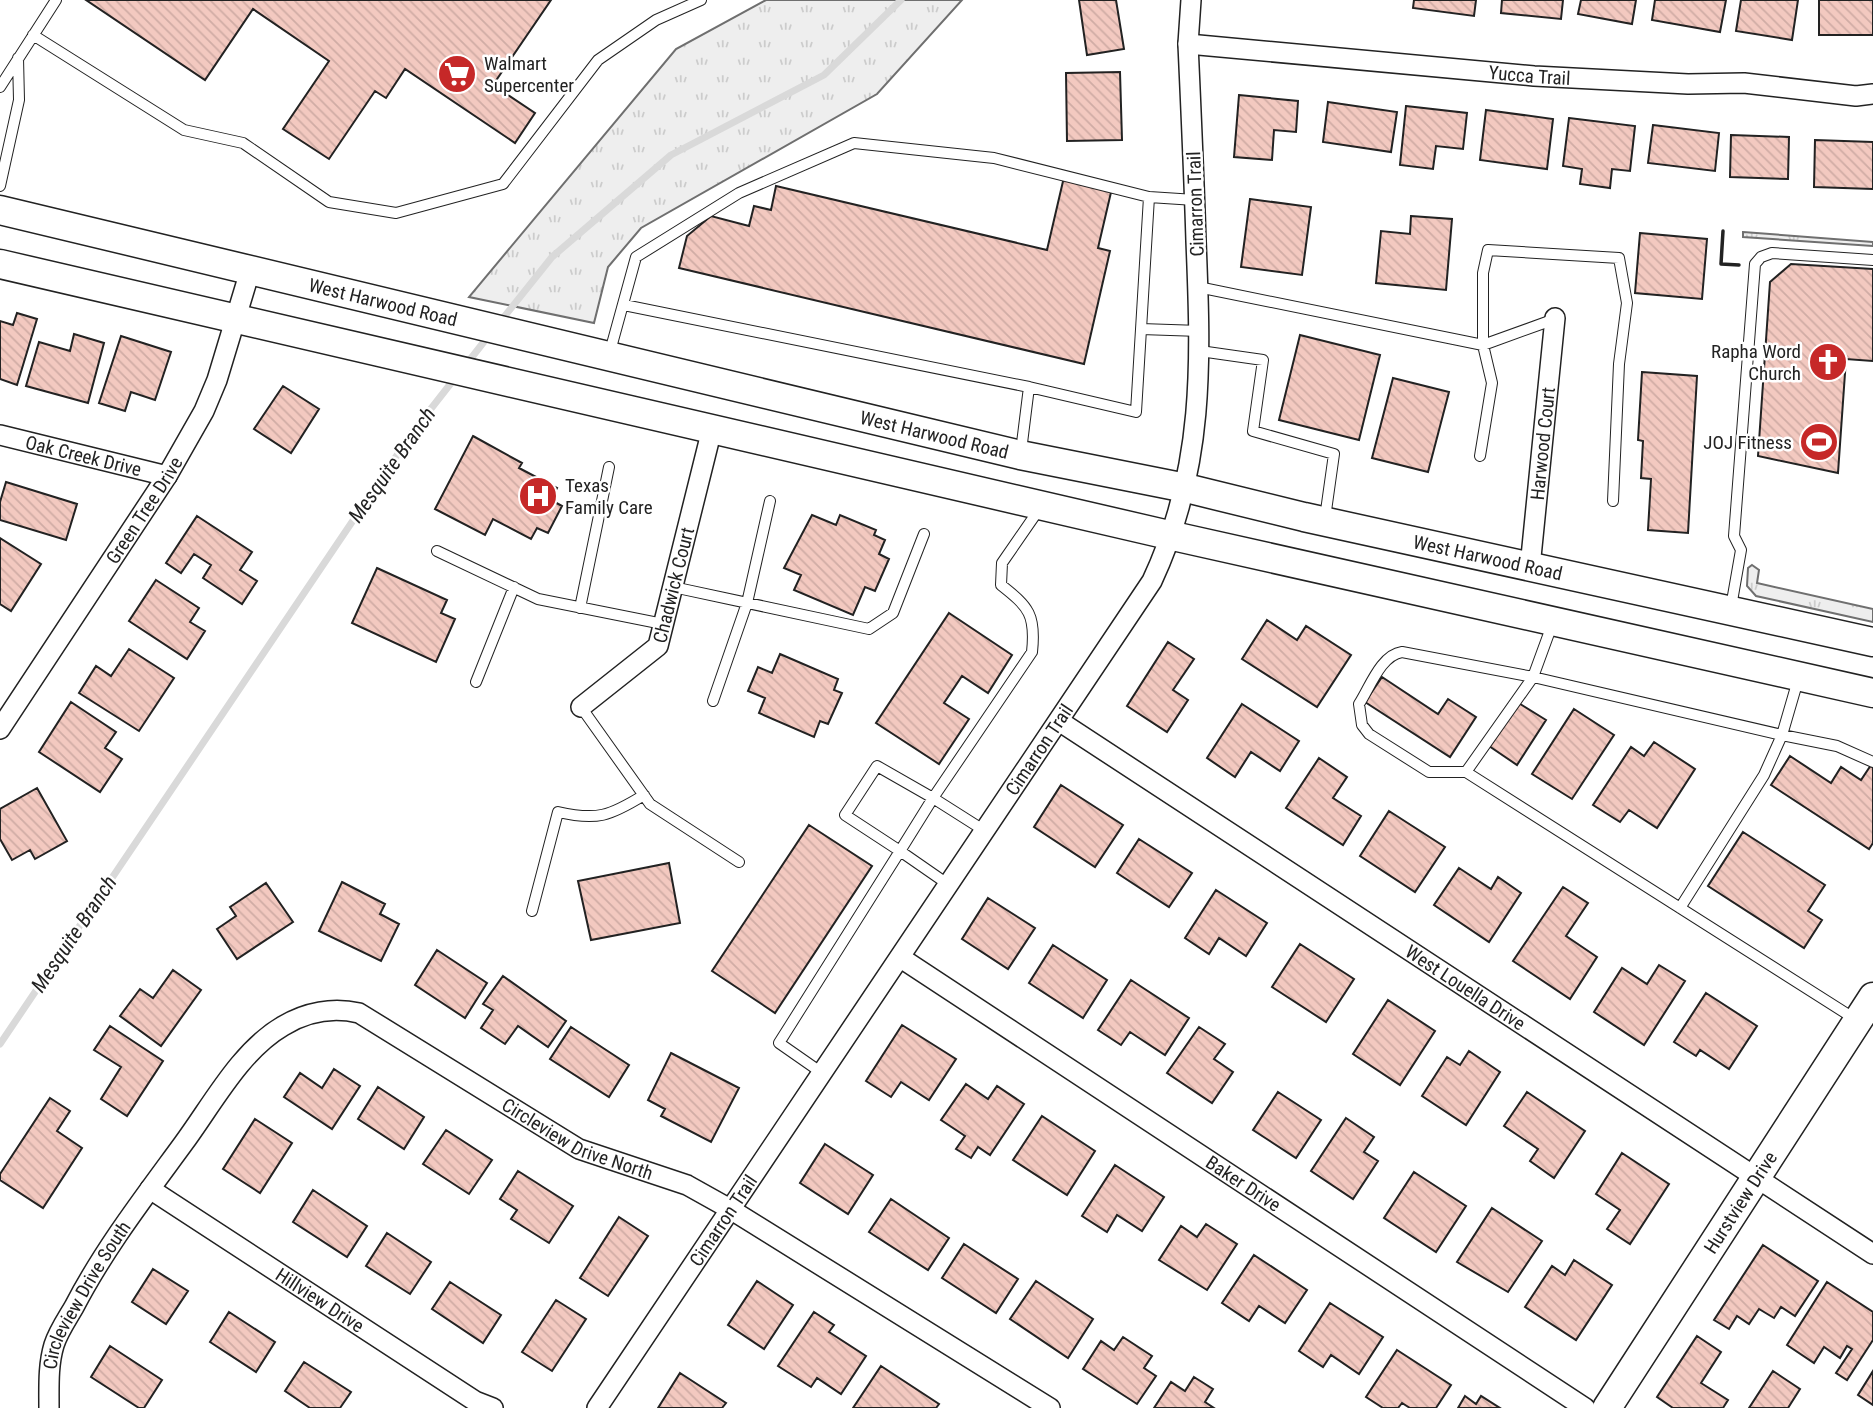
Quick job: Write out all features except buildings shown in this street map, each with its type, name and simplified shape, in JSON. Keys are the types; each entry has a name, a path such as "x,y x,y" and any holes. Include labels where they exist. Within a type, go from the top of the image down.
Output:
{"main road":[{"name":"West Harwood Road","path":"0,210 1020,455 1186,488 1325,522 1873,642"},
{"path":"0,264 1042,506 1873,693"},
{"name":"Hurstview Drive","path":"1607,1408 1873,997"}],"street":[{"name":"Cimarron Trail","path":"597,1408 1059,721 1152,580 1173,536 1186,488 1200,390 1188,44 1191,0"},
{"name":"Yucca Trail","path":"1188,44 1534,76 1688,84 1744,83 1856,96 1873,94"},
{"name":"Green Tree Drive","path":"0,729 167,476 204,411 250,271"},
{"name":"Harwood Court","path":"1530,567 1555,318"},
{"name":"Chadwick Court","path":"581,707 658,646 712,429"},
{"name":"Oak Creek Drive","path":"0,435 167,476"},
{"name":"West Louella Drive","path":"1059,721 1873,1254"},
{"name":"Baker Drive","path":"901,958 1585,1408"},
{"name":"Circleview Drive North","path":"150,1189 236,1071 265,1039 283,1026 307,1015 340,1009 359,1013 579,1149 687,1185 730,1209 1049,1408"},
{"name":"Circleview Drive South","path":"49,1408 49,1366 55,1342 92,1272 150,1189"},
{"name":"Hillview Drive","path":"150,1189 464,1394 493,1408"}],"lane":[{"path":"0,87 56,0"},
{"path":"33,35 184,130 243,143 329,202 396,213 503,184 598,60 656,20 701,0"},
{"path":"0,186 19,100 18,58"},
{"path":"608,357 636,257 739,193 854,143 994,158 1149,197 1195,200"},
{"path":"624,305 1029,387 1136,412 1149,197"},
{"path":"1480,456 1492,383 1483,345 1483,273 1488,250 1619,258 1627,303 1619,364 1613,501"},
{"path":"1730,611 1741,550 1734,537 1755,264 1761,257 1772,253 1873,260"},
{"path":"1198,287 1483,345 1555,318"},
{"path":"1141,329 1200,341 1263,360 1253,431 1334,453 1325,522"},
{"path":"1020,455 1029,387"},
{"path":"580,608 609,467"},
{"path":"713,701 747,603 770,501"},
{"path":"822,1073 779,1043 933,798 1032,652 1035,627 1026,605 1001,585 1002,563 1042,506"},
{"path":"673,587 869,629 893,613 924,534"},
{"path":"437,551 538,599 663,624"},
{"path":"476,682 514,587"},
{"path":"1466,772 1533,677 1553,621"},
{"path":"1858,1021 1466,772 1429,772 1369,734 1362,725 1359,704 1387,659 1402,652 1533,677 1837,746 1873,762"},
{"path":"1681,908 1764,775 1782,735 1799,676"},
{"path":"581,707 650,803 739,862"},
{"path":"949,885 845,815 877,766 986,831"},
{"path":"532,911 558,812 585,818 613,814 644,795"}],"green space":[{"path":"766,0 962,0 877,94 641,228 608,267 594,323 469,297 676,49"},
{"path":"1743,232 1873,242 1873,246 1743,237"},
{"path":"1752,565 1759,570 1757,583 1873,609 1873,622 1756,596 1747,586 1748,568"}],"waterway":[{"name":"Mesquite Branch","path":"500,322 552,257 671,155 824,75 901,0"},
{"name":"Mesquite Branch","path":"465,366 490,334"},
{"name":"Mesquite Branch","path":"0,1044 412,433 455,378"}],"wall":[{"path":"1723,231 1721,264 1739,265"}],"place":[{"name":"Walmart Supercenter","path":"457,74"},
{"name":"Rapha Word Church","path":"1828,362"},
{"name":"JOJ Fitness","path":"1819,442"},
{"name":"Texas Family Care","path":"538,496"}]}
